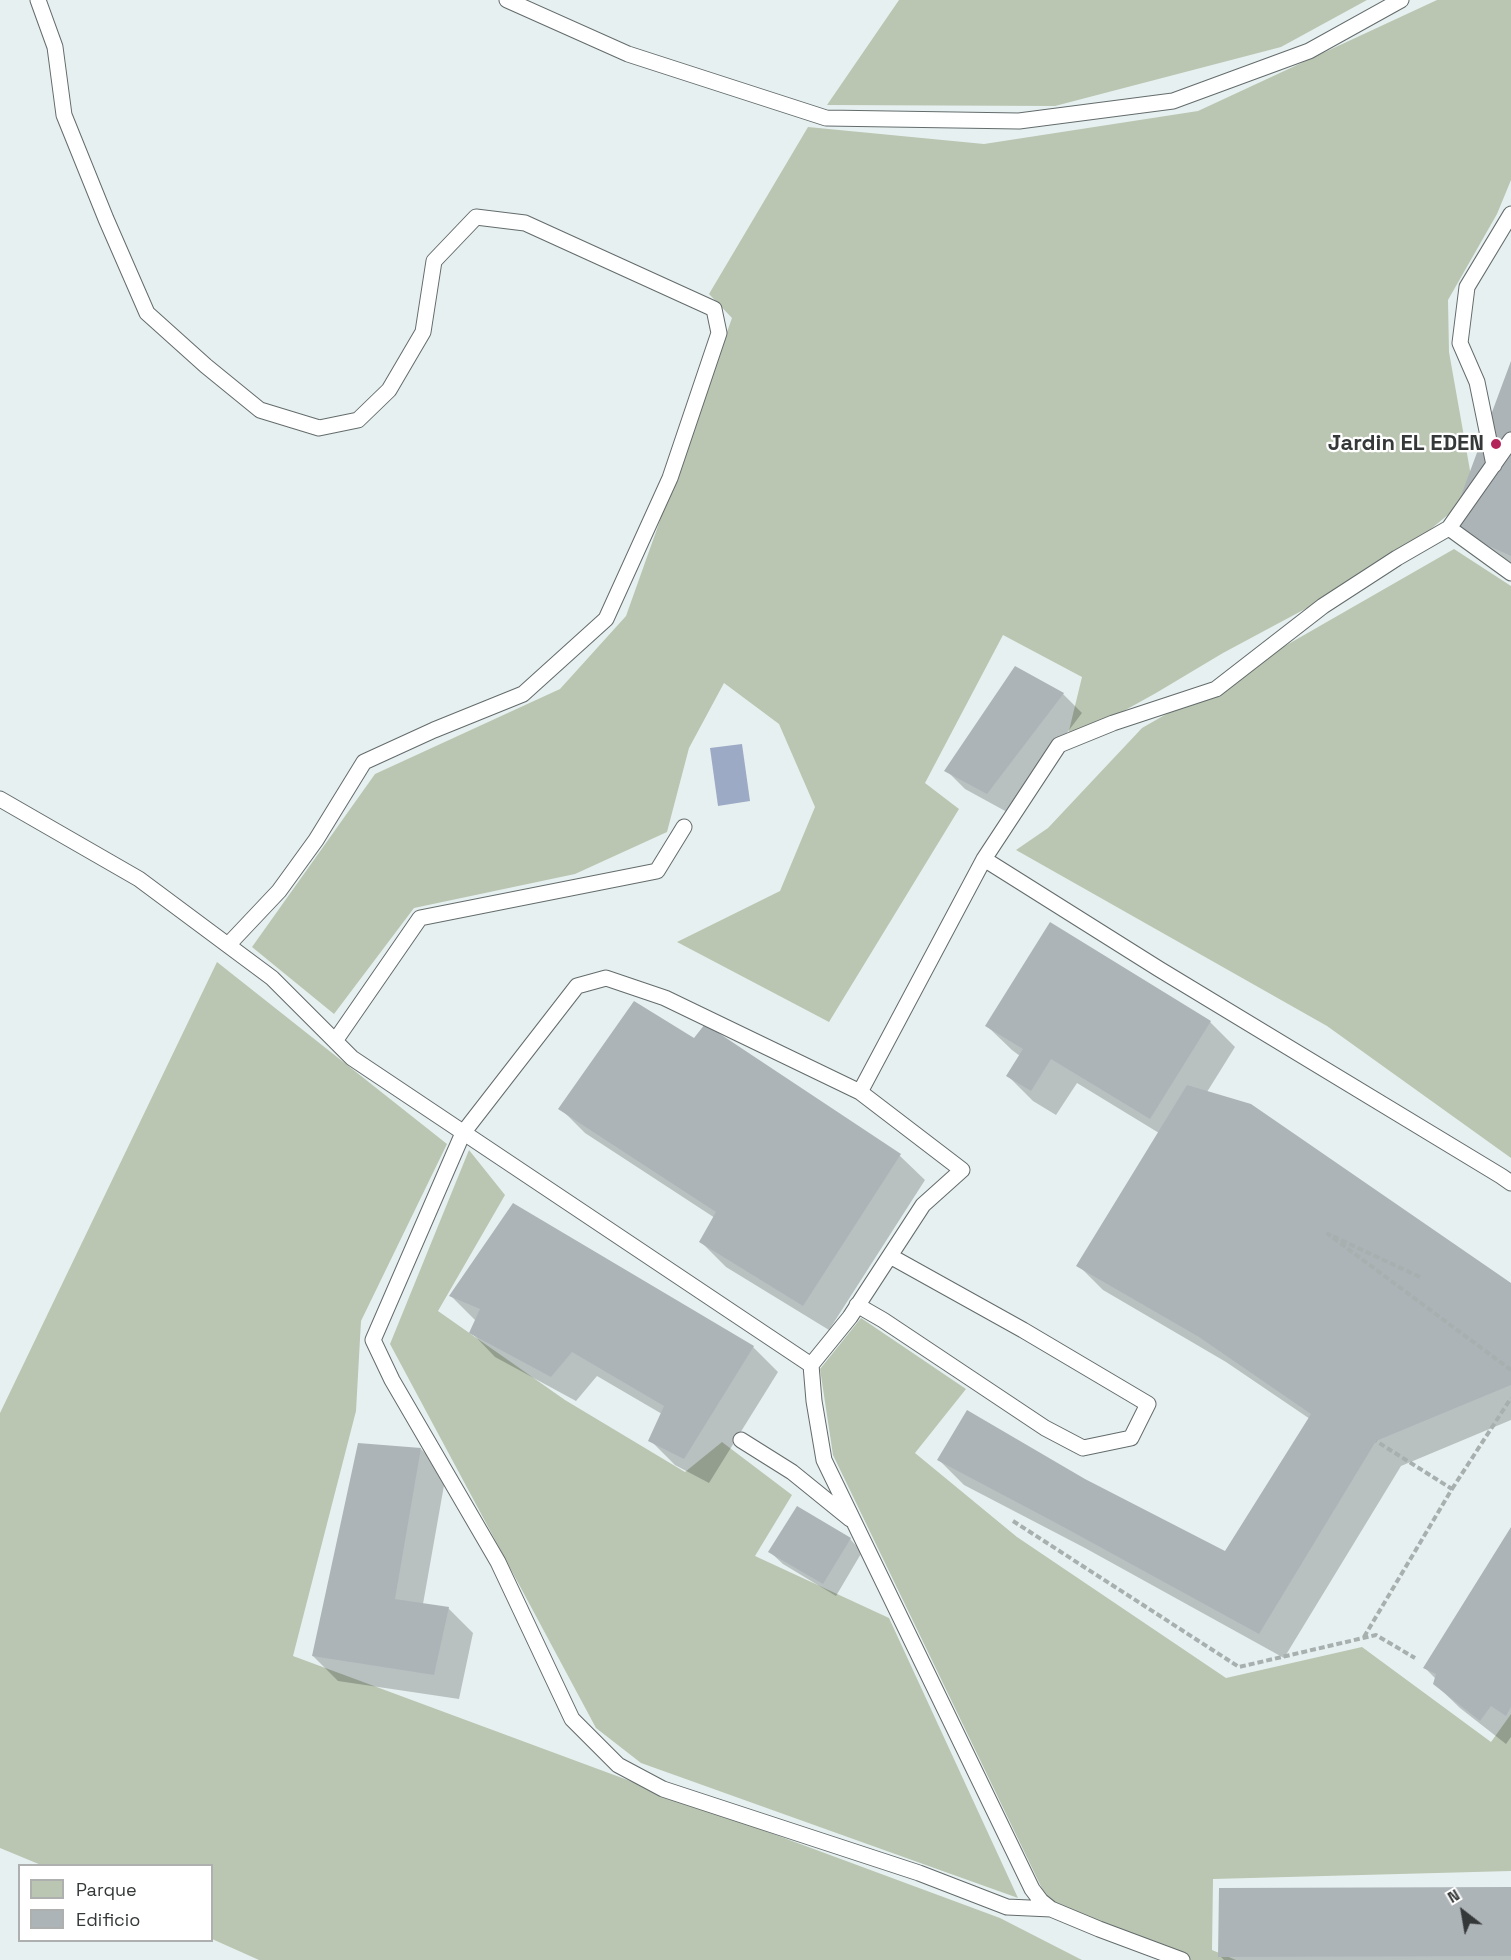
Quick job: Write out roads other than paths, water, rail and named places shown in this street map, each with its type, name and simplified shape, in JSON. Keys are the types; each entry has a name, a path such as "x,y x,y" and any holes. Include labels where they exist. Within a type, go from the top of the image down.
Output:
{"lane":[{"path":"38,0 55,47 64,115 147,313 260,410 319,428 358,420 389,390 423,332 434,261 477,218 525,222 714,309 719,333 670,478 606,619 523,694 434,730 364,762 316,840 285,882 228,945"},
{"path":"507,0 628,54 826,118 1019,121 1173,101 1310,51 1401,0"},
{"path":"1494,465 1477,382 1460,343 1467,287 1511,214"},
{"path":"860,1092 984,859 1059,745 1113,723 1216,689 1323,606 1397,558 1449,528 1511,440"},
{"path":"1449,528 1511,573"},
{"path":"0,799 139,879 272,978 352,1058 811,1365"},
{"path":"335,1041 420,918 657,871 684,827"},
{"path":"984,859 1511,1184"},
{"path":"1051,1909 1007,1907 919,1873 663,1789 618,1765 573,1719 498,1562 392,1380 373,1340 463,1133 577,986 606,978 665,998 860,1092 962,1170 923,1205 857,1305 811,1365 814,1401 824,1460 1032,1889 1051,1909 1182,1960"},
{"path":"857,1305 1045,1428 1083,1448 1131,1438 1148,1404 1023,1330 890,1256"},
{"path":"741,1440 792,1472 856,1523"}],"water":[{"path":"742,744 750,801 718,806 710,748"}],"place":[{"name":"Jardin EL EDEN","path":"1496,444"}]}
